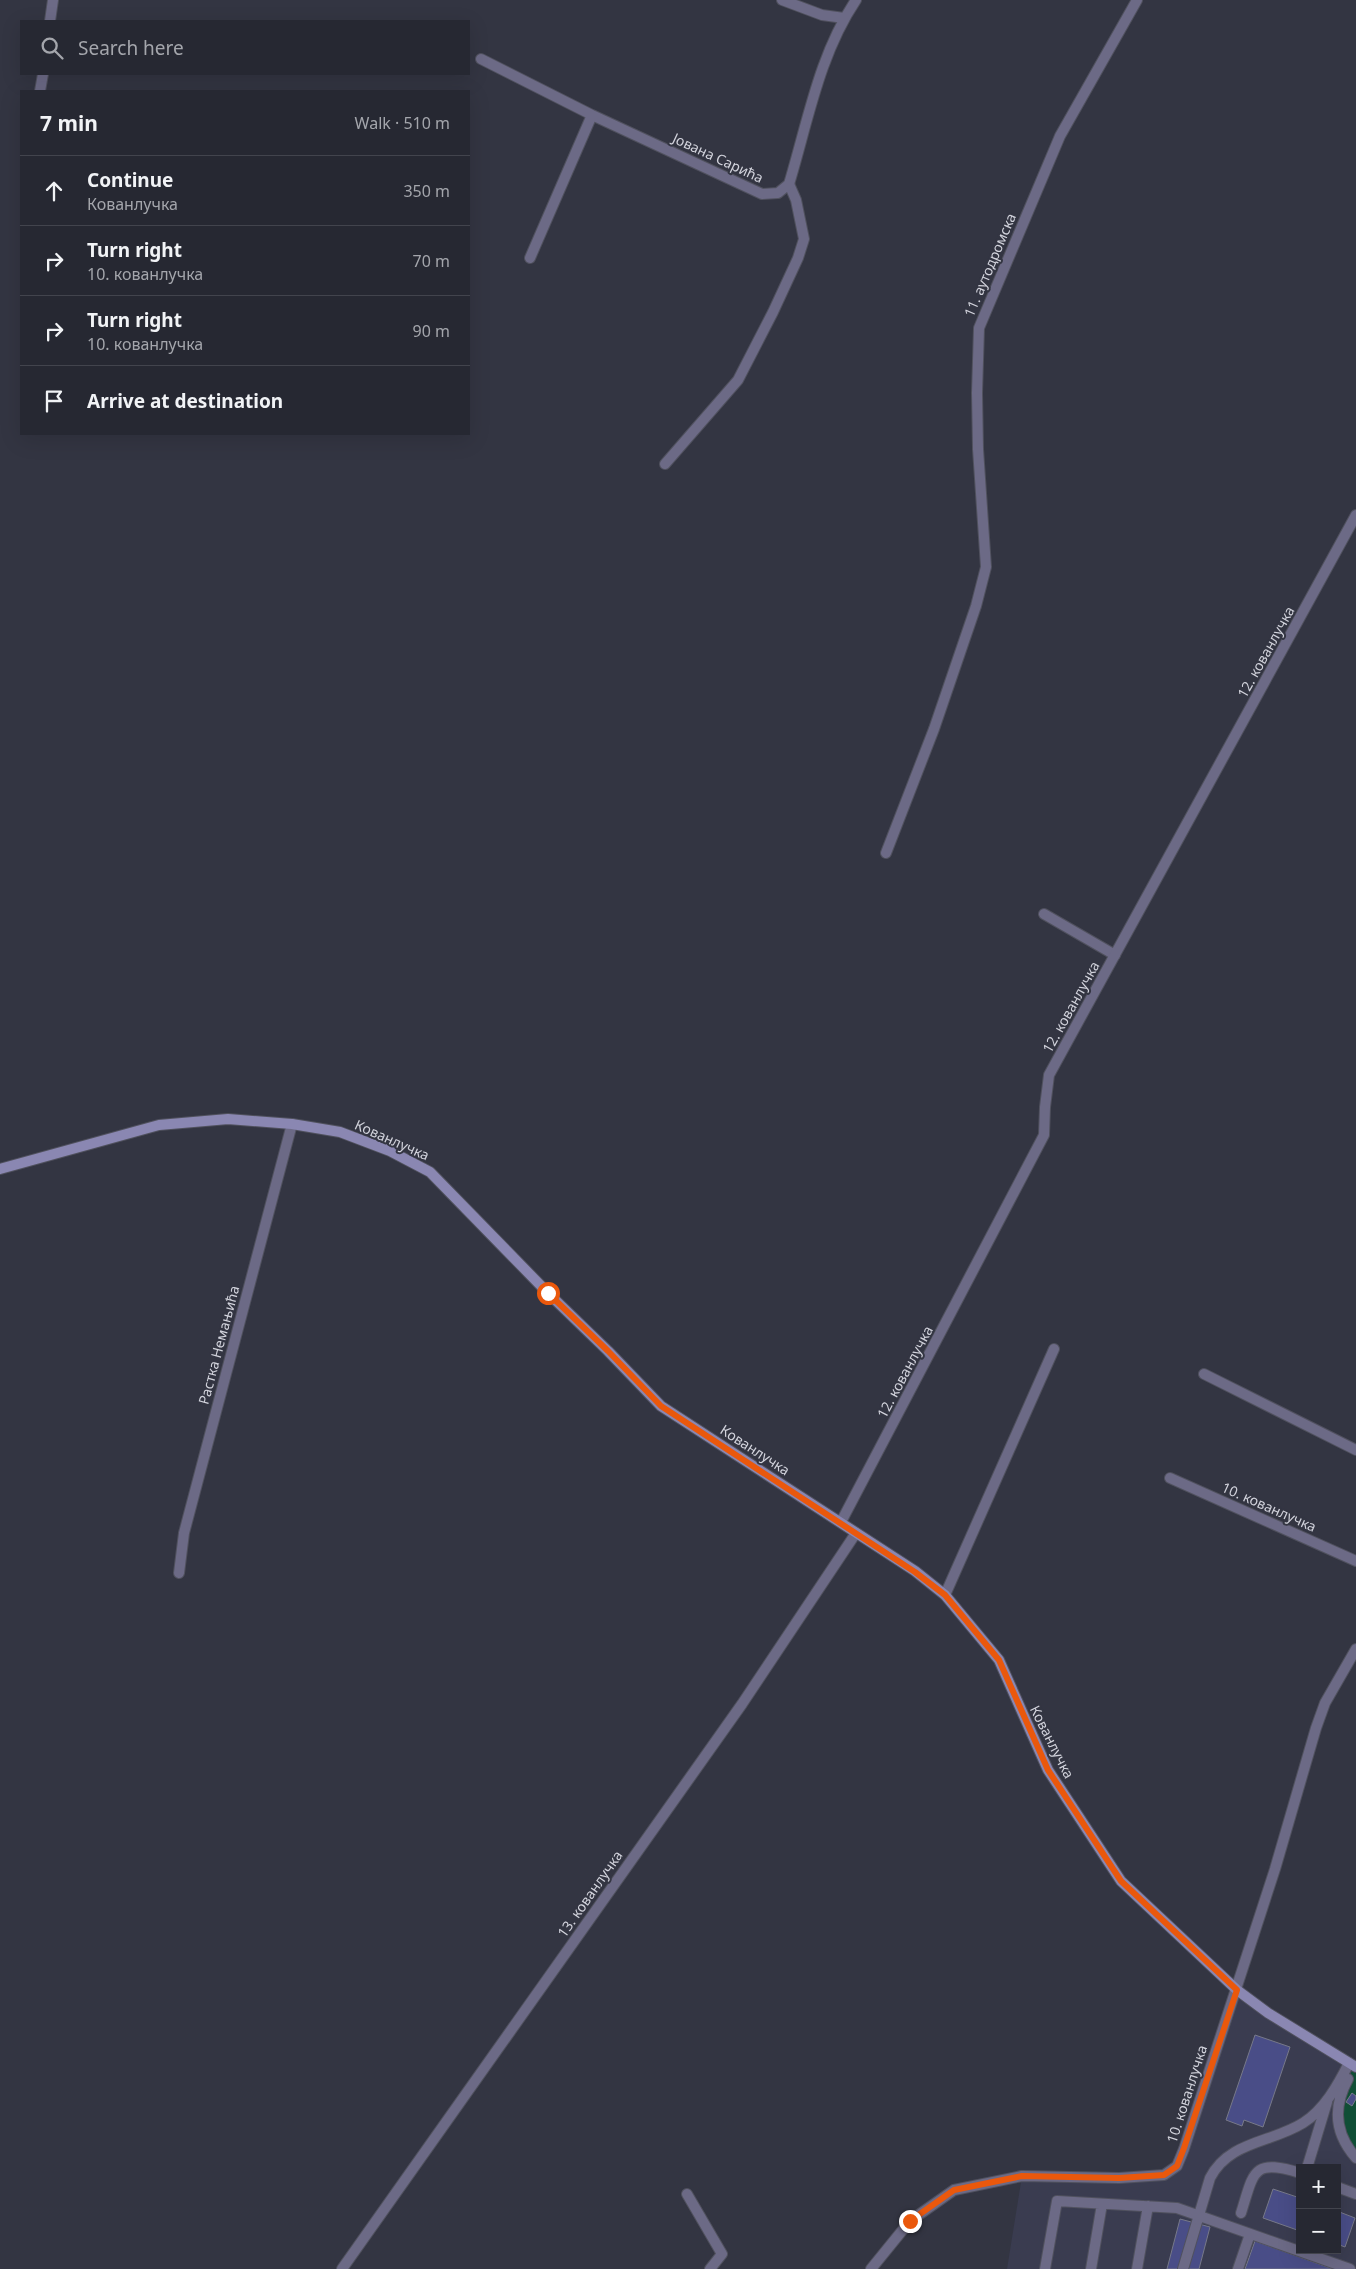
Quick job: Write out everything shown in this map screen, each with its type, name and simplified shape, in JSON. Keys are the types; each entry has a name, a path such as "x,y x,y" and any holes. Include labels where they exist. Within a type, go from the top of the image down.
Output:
{"street":[{"path":"50,20 53,0"},
{"path":"782,0 815,12 844,18"},
{"path":"665,464 738,380 798,258 804,239 796,200 789,184 819,74 844,18 856,0"},
{"name":"11. аутодромска","path":"886,853 934,729 976,606 986,567 976,393 979,328 1060,136 1137,0"},
{"name":"Јована Сарића","path":"481,59 592,115 762,194 778,193 789,184"},
{"path":"40,90 43,75"},
{"path":"530,258 592,115"},
{"name":"12. кованлучка","path":"841,1522 1044,1135 1049,1075 1356,515"},
{"path":"1044,914 1115,956"},
{"name":"Кованлучка","path":"0,1169 159,1125 228,1119 292,1124 340,1132 390,1151 430,1172 661,1406 841,1522 915,1572 945,1595 999,1660 1048,1770 1121,1881 1237,1990 1268,2014 1353,2065"},
{"name":"Растка Немањића","path":"179,1573 184,1533 292,1124"},
{"path":"945,1595 1054,1349"},
{"path":"1204,1374 1356,1450"},
{"name":"10. кованлучка","path":"1170,1478 1356,1561"},
{"name":"13. кованлучка","path":"342,2269 742,1704 856,1533"},
{"name":"10. кованлучка","path":"871,2269 910,2221 954,2190 1022,2176 1119,2178 1164,2175 1177,2166 1237,1990 1275,1870 1316,1728 1325,1703 1356,1651"},
{"path":"1183,2269 1210,2178 1216,2165 1237,2150 1303,2123 1328,2099 1353,2065"},
{"path":"1353,2065 1339,2104 1338,2125 1341,2137 1356,2158"},
{"path":"1308,2164 1328,2099"},
{"path":"1314,2146 1339,2104"},
{"path":"1241,2213 1254,2174 1261,2168 1279,2166 1296,2172"},
{"path":"1341,2188 1356,2194"},
{"path":"687,2194 722,2254 710,2269"},
{"path":"1045,2269 1056,2201 1177,2208 1197,2220 1250,2234 1350,2269"},
{"path":"1091,2269 1102,2204"},
{"path":"1137,2269 1148,2206"},
{"path":"1238,2269 1250,2234"}],"shaded area":[{"path":"1237,1990 1356,2067 1356,2269 1007,2269 1022,2176 1164,2175 1177,2166"}],"green space":[{"path":"1355,2066 1356,2158 1338,2125 1345,2083"}],"building":[{"path":"1255,2035 1290,2047 1263,2127 1244,2120 1242,2126 1226,2120"},
{"path":"1352,2093 1356,2096 1356,2099 1352,2106 1346,2102"},
{"path":"1273,2189 1296,2197 1296,2230 1263,2218"},
{"path":"1341,2213 1355,2218 1345,2247 1341,2246"},
{"path":"1180,2219 1210,2227 1199,2269 1167,2269"},
{"path":"1255,2241 1333,2269 1245,2269"}],"route":[{"path":"548,1293 661,1406 841,1522 915,1572 945,1595 999,1660 1048,1770 1121,1881 1237,1990 1177,2166 1164,2175 1119,2178 1022,2176 954,2190 910,2221"}]}
